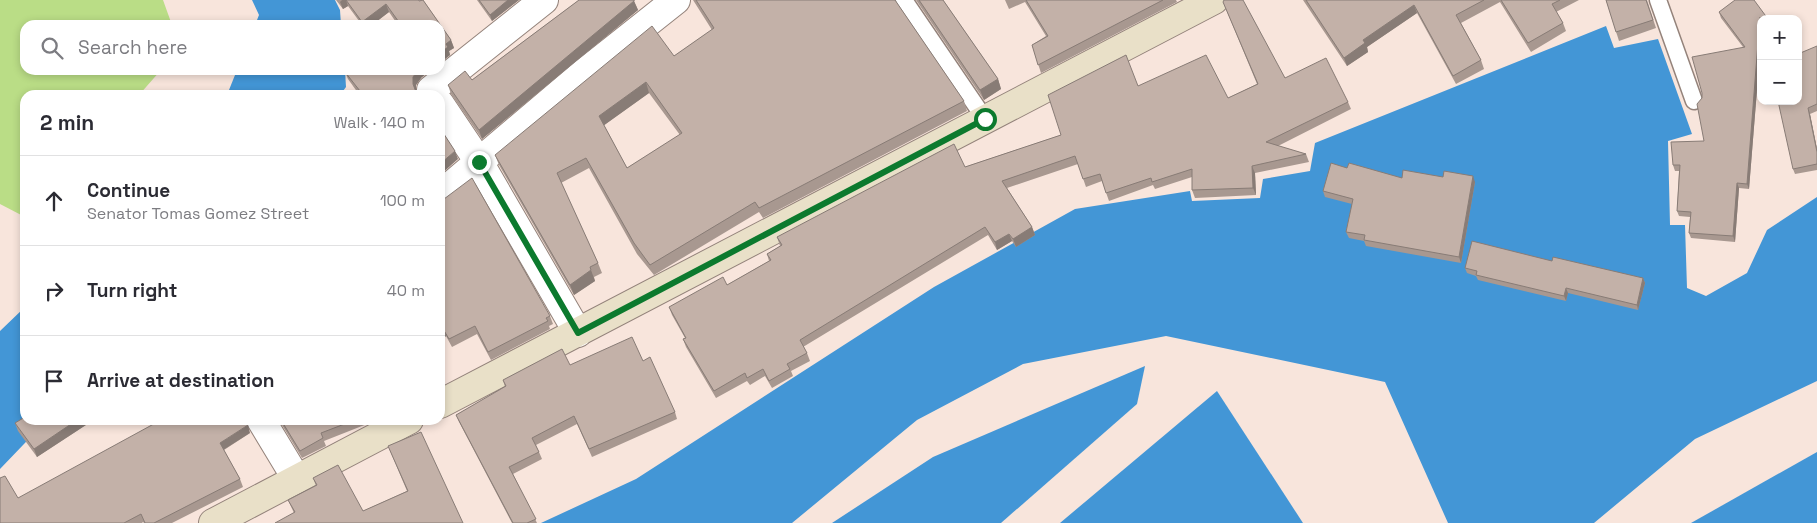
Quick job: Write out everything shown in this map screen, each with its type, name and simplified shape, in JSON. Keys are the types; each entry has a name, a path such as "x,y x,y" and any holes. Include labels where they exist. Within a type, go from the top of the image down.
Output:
{"main road":[{"path":"445,401 1214,0"},
{"path":"213,523 399,425"}],"street":[{"path":"439,90 544,0"},
{"path":"445,191 584,73 676,0"},
{"path":"445,114 479,162 578,333"},
{"path":"264,425 296,478"}],"lane":[{"path":"904,0 985,119"},
{"path":"1658,0 1694,101"}],"green space":[{"path":"0,0 163,0 170,20 20,20 20,75 157,75 143,90 20,90 20,214 0,204"}],"water":[{"path":"252,0 335,0 340,10 341,20 257,20 259,15"},
{"path":"1606,26 1614,48 1658,39 1692,134 1668,141 1670,225 1685,225 1687,288 1706,296 1747,273 1767,230 1817,197 1817,381 1695,439 1594,523 1448,523 1385,382 1166,336 1023,364 917,420 792,523 541,523 636,479 934,287 1075,209 1190,191 1192,201 1260,198 1263,179 1310,171 1315,143"},
{"path":"235,75 345,75 346,87 344,90 229,90"},
{"path":"20,312 20,425 42,425 0,469 0,331"},
{"path":"1145,366 1137,404 1001,523 832,523 933,457"},
{"path":"1217,391 1303,523 1060,523"},
{"path":"1817,452 1817,523 1691,523"}],"building":[{"path":"346,0 423,0 437,20 397,20 386,4 365,20 361,20"},
{"path":"479,0 508,0 490,15"},
{"path":"579,0 634,1 479,130 448,85 465,71 472,80"},
{"path":"696,0 895,0 964,101 759,208 755,202 650,265 634,243 586,158 557,173 598,263 590,267 591,270 570,285 495,155 652,26 674,56 714,28","holes":["646,82 682,133 627,168 599,116"]},
{"path":"919,0 943,0 998,79 980,90"},
{"path":"1026,0 1163,0 1038,65 1032,45 1048,36"},
{"path":"1224,0 1243,0 1285,78 1326,58 1348,102 1266,142 1306,154 1252,166 1253,188 1192,190 1192,169 1152,182 1151,178 1106,193 1100,174 1083,179 1075,156 1002,181 1032,227 1013,239 1009,234 995,242 985,227 800,340 807,353 787,364 790,369 769,381 763,369 747,378 745,373 714,391 683,339 686,338 669,307 723,277 727,285 771,260 767,254 782,245 777,237 954,144 965,167 1061,135 1048,95 1126,55 1138,86 1206,55 1228,98 1258,84 1223,2"},
{"path":"1306,0 1484,0 1456,15 1481,60 1453,76 1414,5 1363,40 1365,43 1344,58"},
{"path":"1501,0 1560,0 1552,4 1563,23 1528,43"},
{"path":"1606,0 1646,0 1653,20 1616,32"},
{"path":"1735,0 1754,0 1765,15 1757,15 1757,56 1747,184 1737,183 1733,236 1689,233 1691,212 1677,211 1680,165 1673,165 1671,142 1704,141 1697,104 1702,98 1702,93 1692,57 1745,47 1719,12"},
{"path":"445,31 451,40 446,44 448,47 445,49"},
{"path":"1817,46 1817,104 1808,108 1817,152 1817,164 1793,169 1779,105 1802,105 1802,52"},
{"path":"347,75 414,75 413,84 415,90 359,90"},
{"path":"445,136 455,151 445,160"},
{"path":"1331,163 1347,168 1349,163 1402,178 1403,170 1443,177 1444,171 1473,176 1459,257 1364,240 1365,235 1346,232 1353,199 1323,191"},
{"path":"472,178 550,316 546,318 548,321 488,352 475,326 449,339 445,332 445,198"},
{"path":"1472,241 1552,261 1553,257 1643,278 1637,305 1566,288 1564,296 1476,275 1477,271 1465,268"},
{"path":"632,337 643,361 650,357 675,412 589,449 574,416 532,438 539,452 509,467 536,519 527,523 513,523 456,415 506,386 503,380 562,349 570,365"},
{"path":"20,420 20,425 70,425 34,449 15,423"},
{"path":"152,425 248,425 220,443 240,479 154,523 145,523 141,514 124,523 0,523 0,478 5,476 18,498"},
{"path":"284,425 342,425 321,433 323,438 300,451"},
{"path":"421,432 463,523 275,523 295,512 288,500 317,485 313,478 338,465 363,511 408,491 388,446"}],"route":[{"path":"479,162 578,333 985,119"}]}
